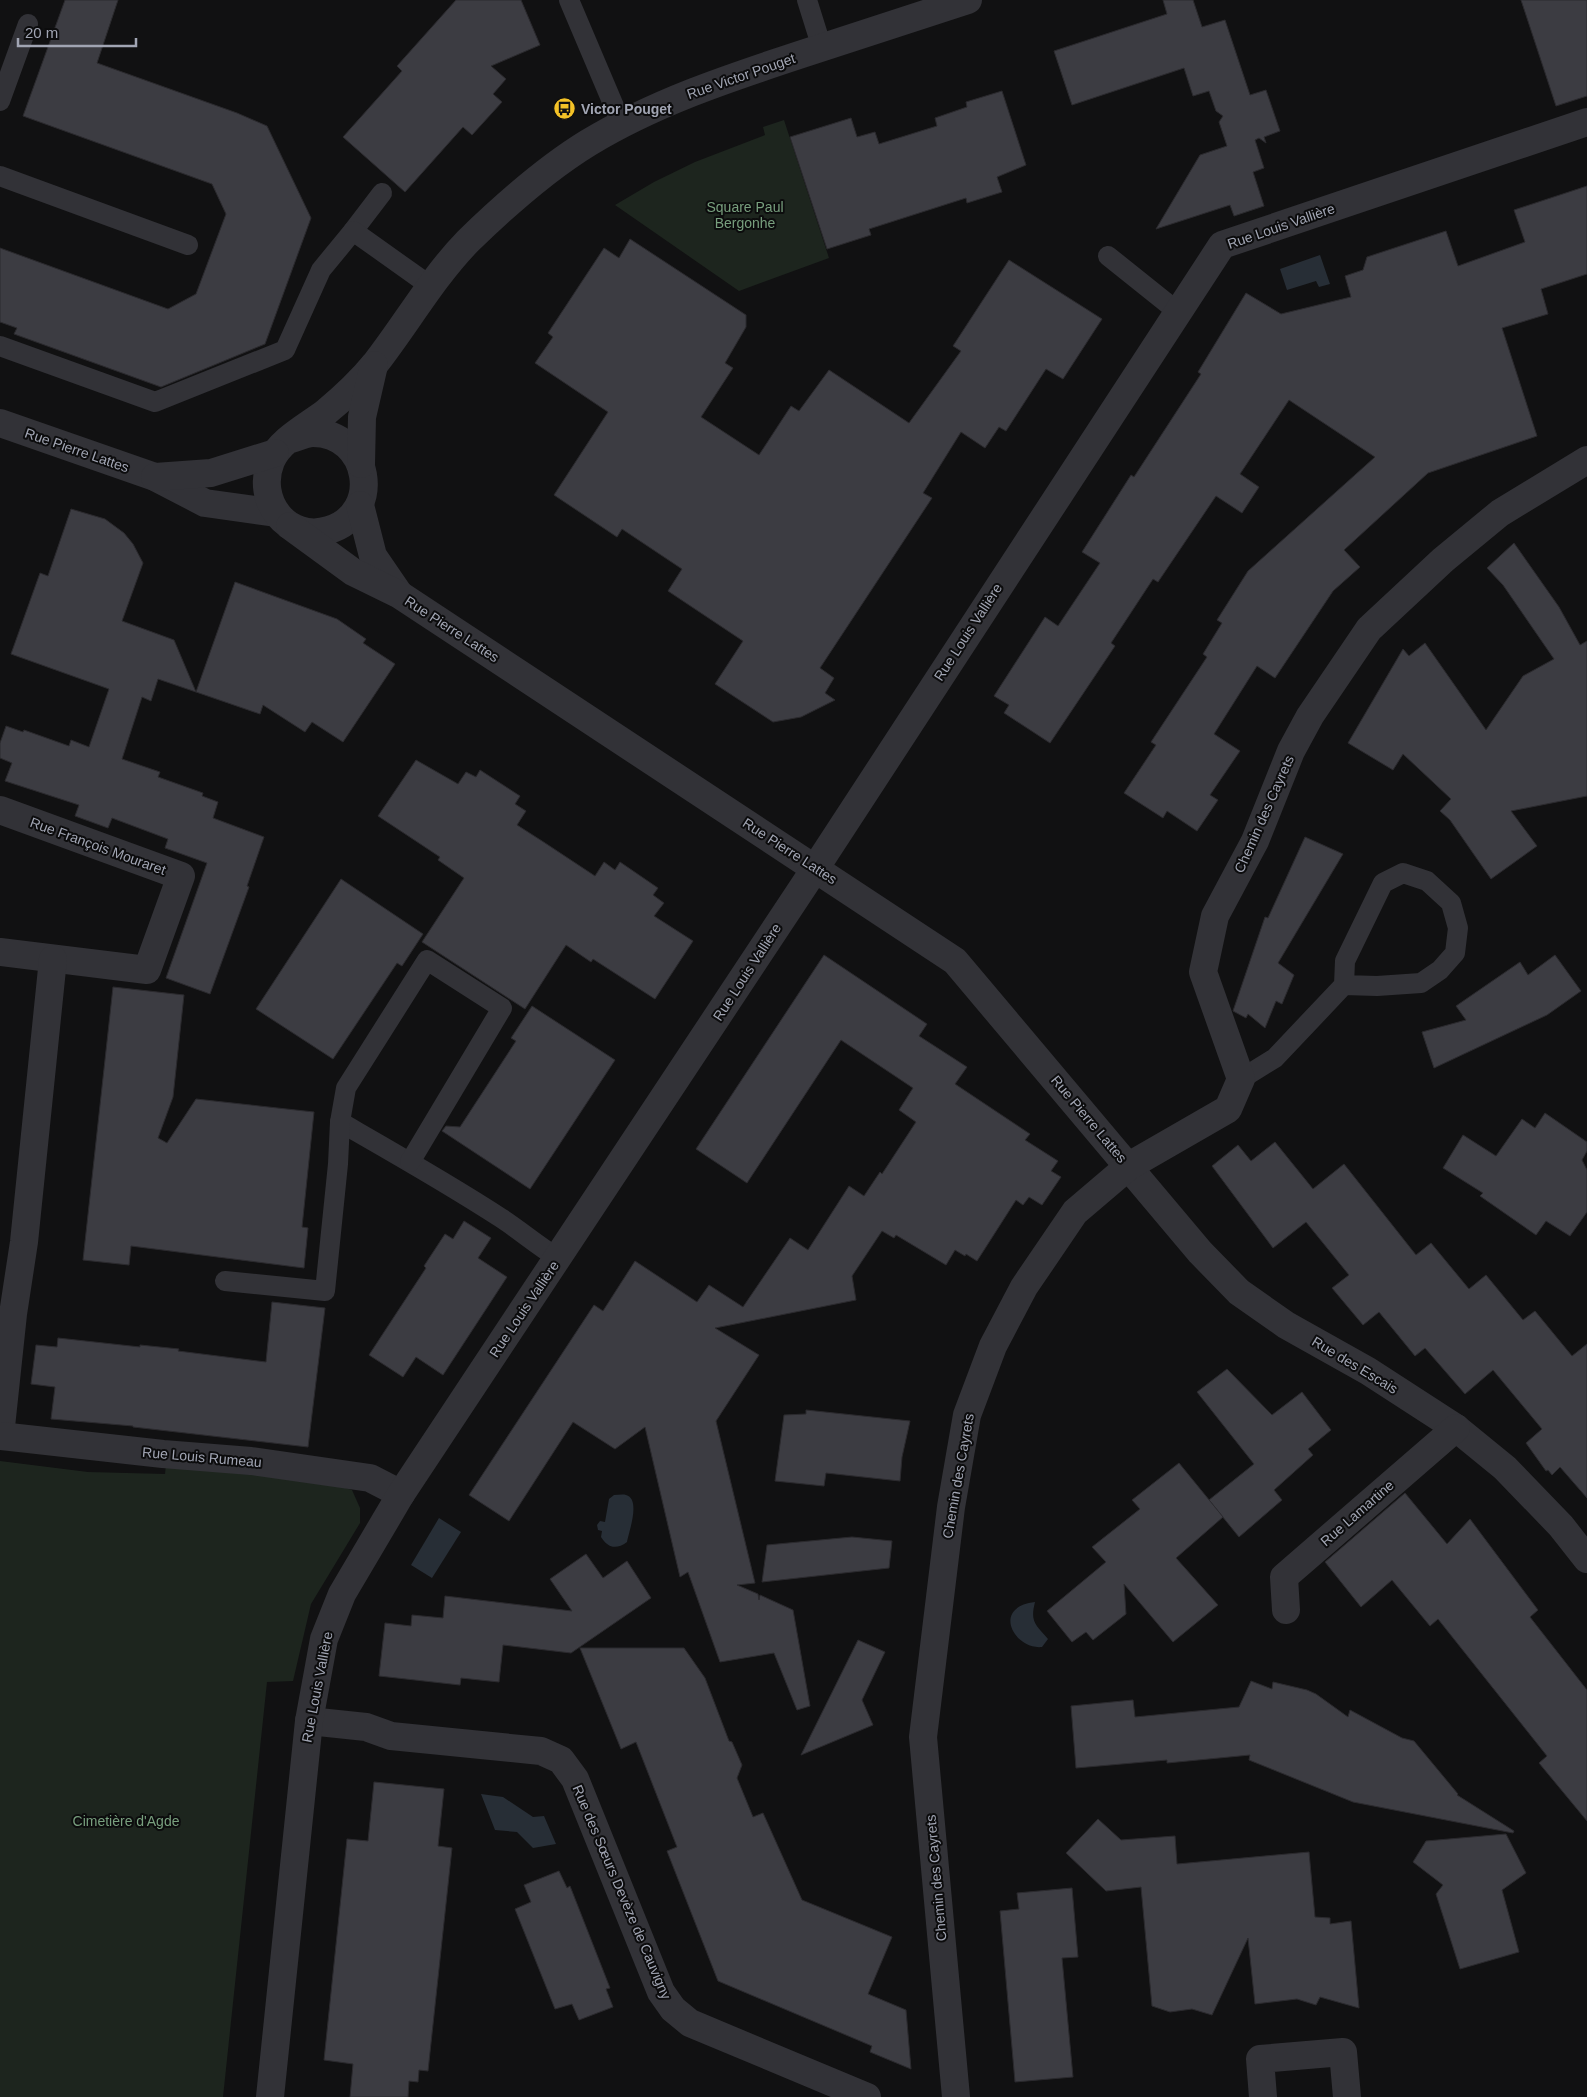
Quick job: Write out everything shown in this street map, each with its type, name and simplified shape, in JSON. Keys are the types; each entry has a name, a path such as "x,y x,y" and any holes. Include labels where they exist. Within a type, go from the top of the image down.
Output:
{"street":[{"name":"Rue Victor Pouget","path":"283,446 329,409 374,365 430,286 467,242 524,189 587,144 655,107 726,79 968,0"},
{"name":"Rue Louis Vallière","path":"270,2097 309,1721 324,1639 342,1594 401,1494 816,868 1222,245 1587,122"},
{"name":"Rue Victor Pouget","path":"361,464 362,417 374,365"},
{"name":"Rue Pierre Lattes","path":"0,423 155,477 205,503 283,519 353,572 400,595 816,868 955,960 1129,1166"},
{"path":"311,433 332,436 350,447 361,464 365,485 360,506 347,521 329,530 309,532 283,519 266,494 266,473 283,446 311,433"},
{"name":"Rue Pierre Lattes","path":"155,477 211,473 283,446"},
{"name":"Chemin des Cayrets","path":"956,2097 923,1737 951,1507 968,1414 993,1346 1024,1287 1074,1212 1129,1166 1228,1109 1241,1079 1203,972 1215,916 1255,841 1291,751 1310,716 1369,629 1436,567 1500,513 1587,460"},
{"name":"Rue Pierre Lattes","path":"360,506 373,556 400,595"},
{"name":"Rue François Mouraret","path":"0,810 181,876 147,970 0,952"},
{"path":"0,1436 9,1279 24,1242 53,959"},
{"name":"Rue des Escais","path":"1129,1166 1200,1252 1239,1292 1286,1325 1368,1371 1456,1428 1505,1468 1561,1526 1587,1559"},
{"name":"Rue Lamartine","path":"1286,1610 1284,1577 1456,1428"},
{"name":"Rue Louis Rumeau","path":"0,1436 163,1454 251,1461 370,1478 401,1494"},
{"name":"Rue des Sœurs Devèze de Cauvigny","path":"309,1721 366,1727 391,1736 540,1751 561,1760 575,1779 661,1992 673,2009 690,2023 867,2097"},
{"path":"1263,2097 1260,2059 1343,2052 1347,2097"}],"lane":[{"path":"570,0 622,125"},
{"path":"807,0 822,48"},
{"path":"0,101 28,24"},
{"path":"0,176 188,245"},
{"path":"0,346 155,402 285,350 321,270 382,193"},
{"path":"353,231 430,286"},
{"path":"1108,256 1178,312"},
{"path":"1241,1079 1275,1058 1344,984 1345,961 1383,883 1403,873 1427,881 1451,903 1458,928 1455,953 1440,970 1421,983 1376,986 1344,984"},
{"path":"225,1281 325,1291 338,1164 340,1122 346,1088 426,960 502,1008 410,1162"},
{"path":"340,1122 503,1219 558,1258"}],"green space":[{"name":"Square Paul Bergonhe","path":"784,120 829,258 739,291 615,205 654,182 695,162 765,135 763,127"},
{"name":"Cimetière d'Agde","path":"0,1461 88,1472 165,1474 166,1464 323,1481 352,1490 360,1508 360,1523 311,1604 293,1681 267,1682 223,2097 0,2097"}],"shaded area":[{"path":"1320,255 1330,284 1319,287 1316,281 1287,290 1280,269"},
{"path":"614,1495 625,1495 630,1498 633,1502 633,1509 632,1523 627,1542 623,1545 612,1547 606,1544 601,1537 602,1531 598,1530 597,1525 600,1521 605,1522 609,1499"},
{"path":"439,1518 461,1532 432,1578 411,1565"},
{"path":"1035,1602 1033,1619 1048,1639 1042,1647 1032,1646 1023,1642 1012,1628 1010,1619 1014,1612 1022,1605"},
{"path":"481,1794 503,1797 533,1817 544,1816 556,1844 533,1848 517,1832 495,1830"}],"building":[{"path":"65,0 118,0 97,63 237,113 267,126 311,218 265,344 161,387 14,334 17,328 0,322 0,248 168,309 196,294 226,214 212,184 23,116"},
{"path":"456,0 521,0 540,45 491,66 506,79 493,94 502,102 472,135 463,127 405,192 343,137 402,71 397,66"},
{"path":"1163,0 1193,0 1202,27 1225,20 1250,95 1266,90 1280,131 1264,137 1266,143 1259,138 1255,140 1264,168 1253,172 1264,206 1234,216 1230,205 1156,229 1200,155 1227,146 1219,122 1223,116 1216,111 1209,91 1193,96 1184,68 1072,105 1054,51 1167,14"},
{"path":"1521,0 1587,0 1587,96 1556,106"},
{"path":"1002,91 1026,165 997,177 1002,192 967,203 966,198 869,229 871,235 827,249 790,137 851,118 857,137 875,132 879,144 937,126 935,118 967,107 966,102"},
{"path":"1587,186 1587,274 1541,289 1548,314 1502,328 1537,436 1428,473 1344,550 1360,567 1333,591 1275,678 1257,666 1214,734 1240,751 1210,795 1218,800 1197,831 1167,811 1163,818 1124,793 1156,745 1151,742 1207,657 1203,654 1222,623 1217,620 1248,571 1375,457 1289,400 1240,474 1259,487 1242,513 1216,496 1158,582 1153,579 1111,643 1115,646 1050,743 1004,713 1009,705 994,696 1045,617 1058,626 1100,563 1082,552 1131,475 1134,477 1201,374 1198,372 1246,293 1281,314 1351,297 1345,276 1363,270 1367,257 1446,231 1458,266 1525,242 1514,210"},
{"path":"630,239 746,315 746,327 725,363 733,368 701,417 759,455 791,406 799,411 829,370 909,423 961,351 953,346 1009,260 1102,319 1063,379 1046,369 1006,431 999,427 985,448 961,432 923,493 932,498 820,668 834,678 825,693 835,700 801,717 773,722 715,684 743,641 668,591 682,569 622,529 617,537 554,495 608,412 535,363 553,337 548,333 604,248 619,258"},
{"path":"71,509 105,519 124,533 133,544 143,563 122,621 174,640 196,692 158,679 151,701 142,697 122,759 160,772 158,777 203,793 202,796 218,802 213,818 264,837 247,886 249,887 210,994 166,978 207,863 165,848 168,839 112,818 108,828 75,816 79,805 5,781 12,763 0,758 0,743 6,726 23,732 24,730 69,746 71,740 89,747 109,689 11,654 40,573 48,576"},
{"path":"1514,543 1559,607 1580,645 1587,641 1587,796 1511,811 1537,846 1491,879 1450,820 1440,811 1451,799 1403,754 1393,770 1348,743 1403,649 1409,656 1425,643 1486,730 1523,676 1554,659 1503,585 1487,568"},
{"path":"235,582 337,619 366,639 363,643 395,664 343,742 312,722 305,732 263,705 260,714 196,692"},
{"path":"416,760 458,784 466,772 476,777 480,770 520,796 515,804 526,811 517,825 595,876 604,862 615,870 620,862 658,888 653,895 664,903 654,916 693,941 655,999 593,959 591,962 566,945 525,1009 422,942 464,878 438,860 440,857 378,816"},
{"path":"1305,837 1343,854 1278,963 1294,975 1282,1004 1276,1001 1265,1028 1248,1014 1246,1018 1233,1011 1265,917 1268,918"},
{"path":"341,879 423,934 402,966 397,963 333,1059 256,1009"},
{"path":"824,955 927,1024 919,1036 967,1067 955,1084 1030,1134 1025,1140 1058,1161 1051,1171 1061,1177 1042,1205 1029,1197 1023,1205 1016,1200 977,1261 955,1250 946,1265 896,1235 894,1238 882,1231 852,1276 856,1300 715,1328 759,1355 716,1421 755,1583 737,1585 758,1594 759,1600 760,1595 793,1610 810,1706 797,1710 774,1653 720,1662 688,1572 680,1577 645,1427 615,1449 573,1422 509,1521 469,1495 594,1305 603,1311 635,1261 697,1302 709,1285 743,1307 790,1238 808,1250 849,1186 864,1196 880,1172 882,1174 916,1122 899,1110 913,1088 841,1040 747,1183 696,1149"},
{"path":"1555,955 1581,991 1547,1015 1434,1068 1422,1032 1466,1020 1456,1006 1520,962 1528,975"},
{"path":"113,987 184,995 173,1097 158,1138 167,1143 196,1099 314,1112 302,1227 308,1228 304,1268 131,1246 129,1265 83,1260"},
{"path":"532,1006 615,1060 530,1189 442,1131 446,1126 460,1127 516,1041 511,1038"},
{"path":"1545,1113 1587,1142 1587,1151 1582,1160 1587,1170 1587,1212 1570,1236 1546,1221 1536,1235 1480,1196 1483,1193 1443,1168 1463,1135 1496,1156 1522,1119 1535,1128"},
{"path":"1275,1142 1313,1189 1344,1164 1416,1255 1431,1243 1469,1289 1486,1275 1523,1320 1535,1311 1572,1356 1587,1344 1587,1498 1560,1467 1552,1475 1548,1470 1546,1471 1526,1443 1542,1429 1493,1370 1465,1394 1425,1348 1415,1356 1379,1312 1363,1325 1332,1288 1349,1275 1306,1222 1273,1248 1212,1166 1238,1145 1251,1161"},
{"path":"464,1221 491,1238 478,1258 507,1277 443,1375 416,1357 403,1377 369,1355 426,1268 424,1266 445,1234 453,1239"},
{"path":"272,1302 325,1308 308,1447 133,1426 51,1419 55,1387 31,1384 36,1345 57,1347 58,1338 140,1347 140,1345 179,1349 178,1351 266,1362"},
{"path":"1227,1369 1272,1415 1302,1392 1331,1430 1308,1449 1313,1455 1274,1490 1282,1500 1239,1537 1209,1500 1254,1464 1197,1392"},
{"path":"806,1410 910,1421 902,1457 900,1481 826,1473 824,1486 775,1481 784,1415 806,1414"},
{"path":"1179,1463 1223,1517 1176,1558 1218,1605 1173,1642 1124,1584 1126,1614 1093,1640 1086,1632 1072,1642 1047,1611 1106,1562 1092,1547 1140,1509 1132,1500"},
{"path":"1405,1493 1447,1544 1470,1519 1538,1610 1530,1617 1587,1690 1587,1821 1539,1763 1547,1756 1438,1619 1430,1626 1392,1580 1361,1607 1325,1562"},
{"path":"852,1537 892,1541 889,1568 762,1582 767,1545"},
{"path":"586,1554 603,1578 627,1561 651,1598 571,1653 503,1645 499,1682 461,1678 460,1685 379,1676 385,1623 411,1626 412,1615 443,1618 445,1596 572,1611 550,1579"},
{"path":"858,1640 885,1652 862,1700 873,1725 801,1755"},
{"path":"580,1648 684,1648 705,1678 729,1741 732,1742 742,1765 737,1778 753,1817 763,1813 802,1900 892,1937 868,1994 906,2010 911,2069 870,2052 872,2046 718,1981 667,1851 677,1847 636,1742 621,1749"},
{"path":"1251,1681 1272,1689 1273,1682 1307,1690 1316,1694 1348,1717 1350,1710 1402,1738 1414,1741 1457,1795 1514,1831 1513,1833 1353,1802 1249,1760 1250,1755 1167,1763 1167,1760 1076,1768 1071,1706 1133,1700 1135,1717 1239,1707"},
{"path":"374,1782 444,1789 438,1846 452,1848 428,2071 419,2070 418,2082 409,2081 408,2097 350,2097 353,2064 324,2060 347,1839 368,1841"},
{"path":"1098,1819 1121,1840 1175,1836 1177,1864 1309,1852 1315,1917 1330,1918 1330,1924 1351,1921 1359,2008 1320,1997 1316,2005 1297,1999 1255,2004 1248,1938 1212,2015 1192,2009 1170,2012 1152,2006 1141,1887 1106,1891 1066,1853"},
{"path":"1506,1834 1526,1873 1502,1890 1519,1952 1460,1969 1436,1894 1443,1885 1413,1862 1426,1841"},
{"path":"559,1871 567,1888 570,1886 610,1988 606,1989 613,2007 579,2020 572,2004 555,2009 515,1909 531,1902 524,1885"},
{"path":"1072,1888 1078,1957 1062,1958 1073,2077 1015,2082 1000,1911 1019,1909 1017,1893"}],"place":[{"name":"Victor Pouget","path":"565,109"}]}
